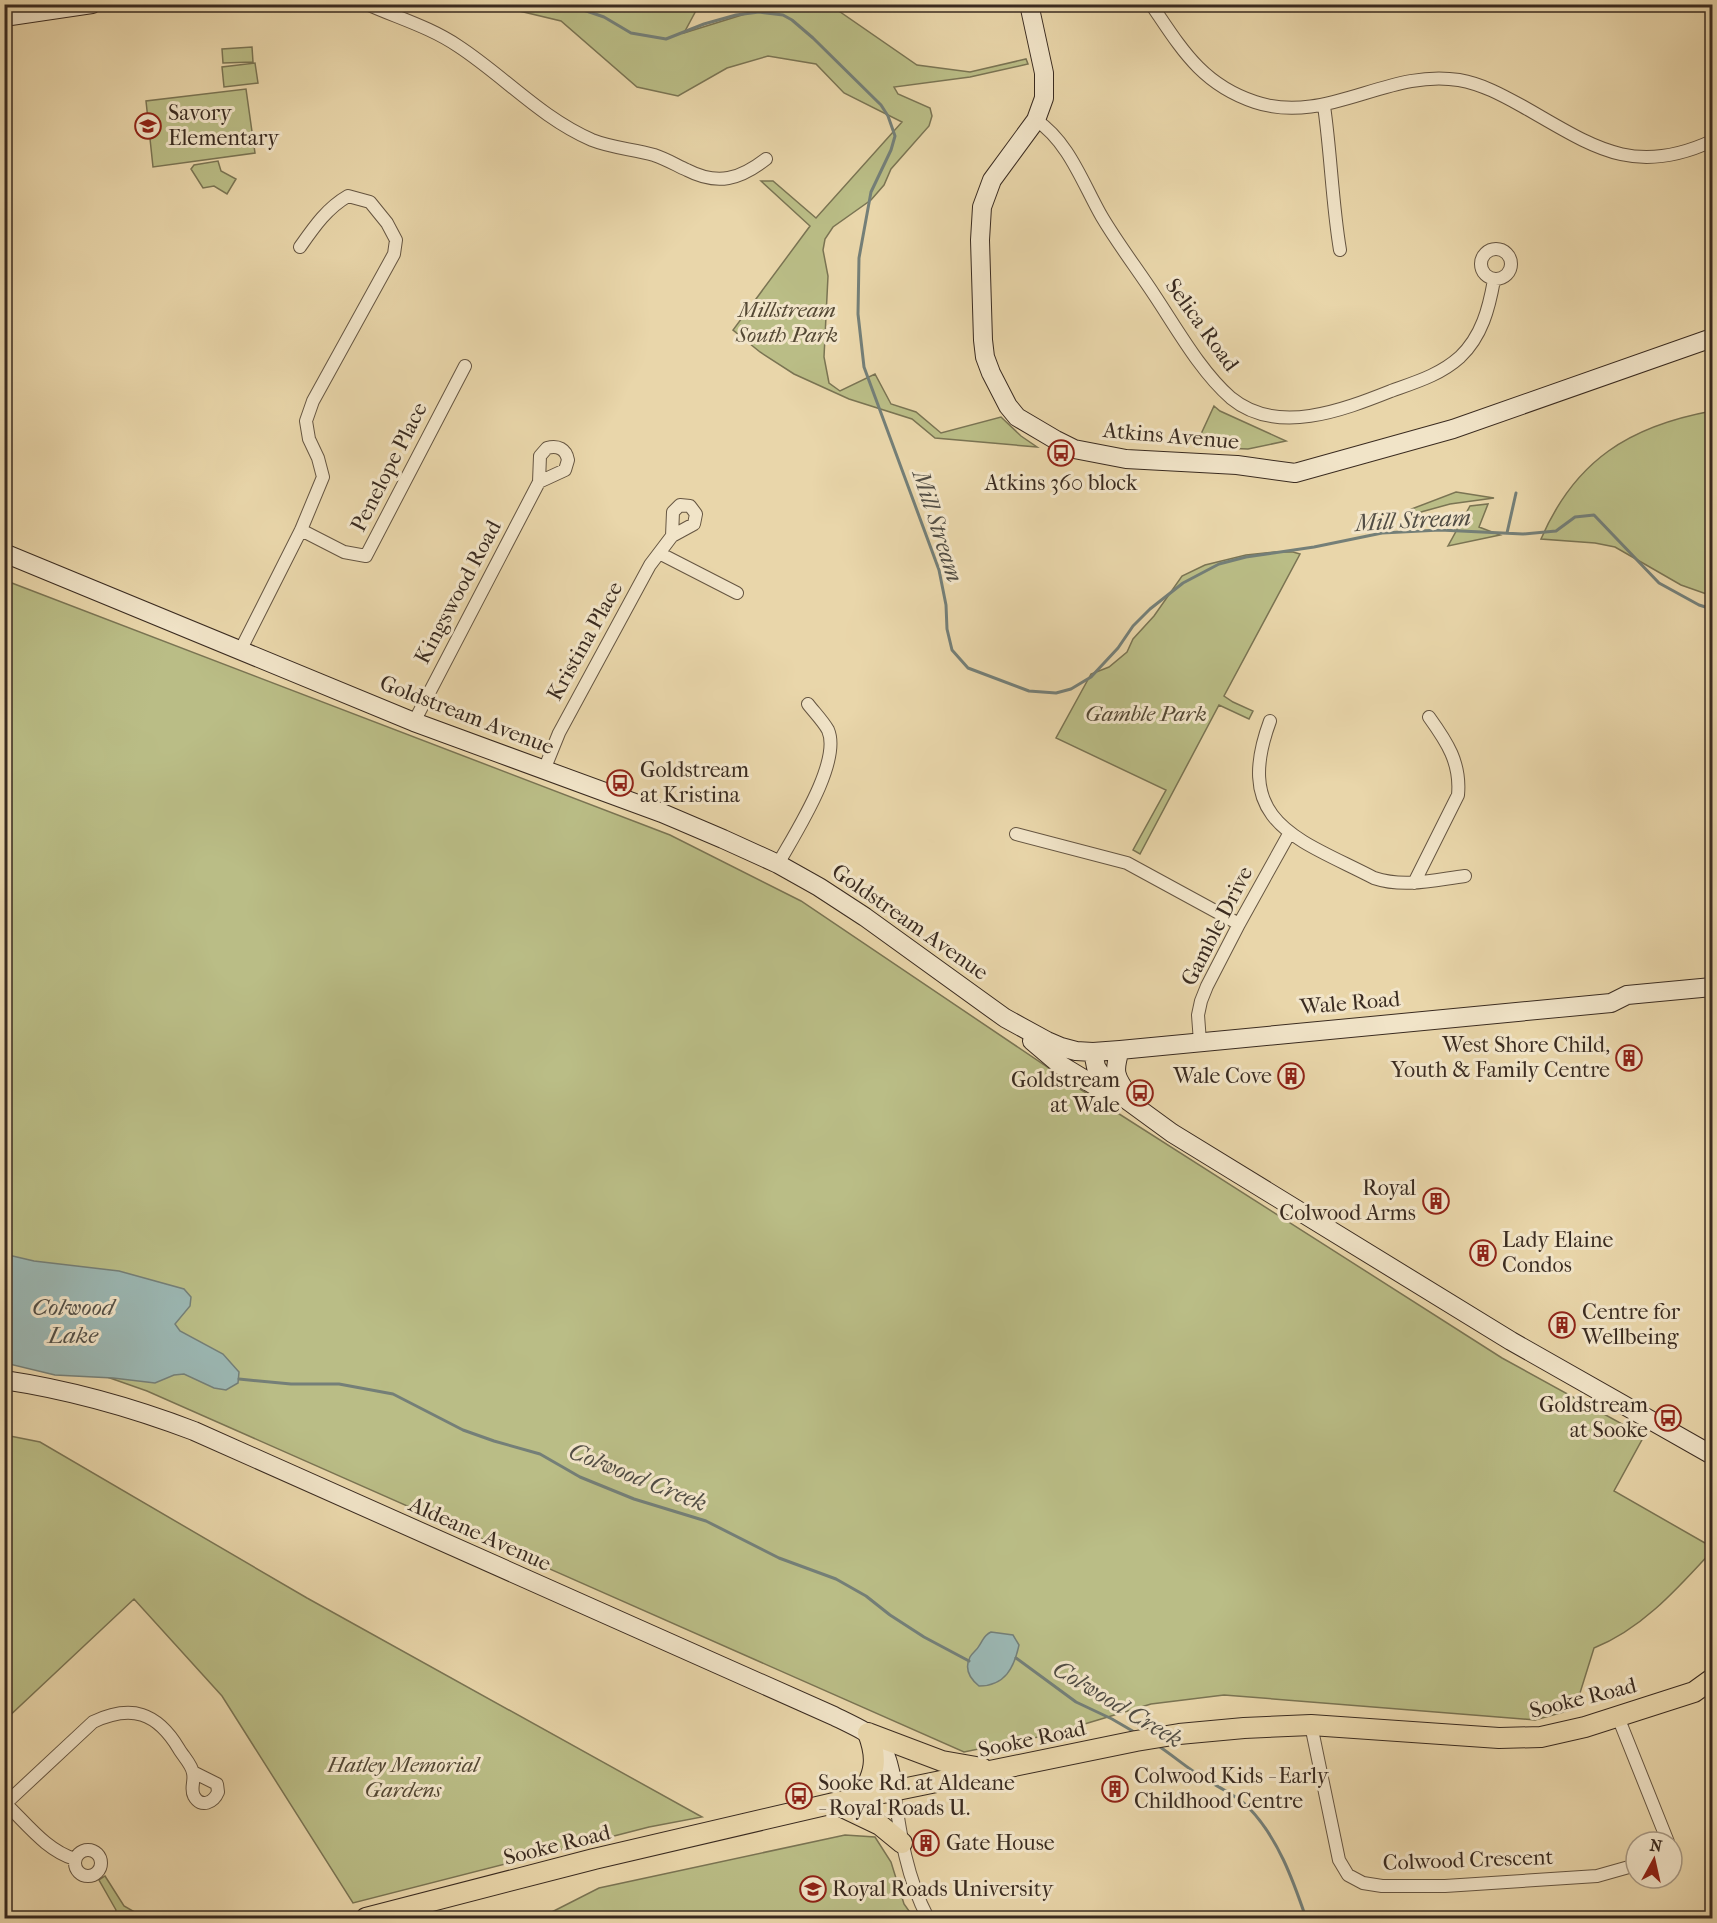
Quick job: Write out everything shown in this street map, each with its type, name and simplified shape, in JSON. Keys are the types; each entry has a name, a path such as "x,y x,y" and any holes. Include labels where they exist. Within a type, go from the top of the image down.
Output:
{"main road":[{"name":"Sooke Road","path":"366,1918 594,1859 834,1803 1179,1734 1311,1725 1519,1738 1562,1733 1618,1717 1694,1692 1713,1679"},
{"path":"868,1733 942,1761 997,1771"},
{"path":"861,1797 868,1784 875,1760 868,1733"},
{"path":"834,1803 880,1825 902,1843"}],"street":[{"path":"4,18 92,4"},
{"path":"367,4 441,36 459,47 525,99 591,140 607,146 654,155 707,178 728,179 752,170 766,159"},
{"name":"Atkins Avenue","path":"1029,4 1041,55 1045,85 1043,106 1036,120 992,180 982,207 980,240 983,340 985,357 991,373 1008,406 1017,417 1074,449 1126,459 1237,465 1295,473 1454,429 1713,338"},
{"path":"1151,4 1182,51 1199,69 1223,87 1257,103 1303,109 1324,106 1412,79 1444,78 1475,83 1586,142 1615,154 1647,157 1673,155 1713,141"},
{"path":"1324,106 1340,250"},
{"name":"Selica Road","path":"1036,120 1045,126 1069,158 1103,218 1214,381 1244,407 1264,414 1284,417 1309,416 1348,408 1437,374 1460,356 1475,339 1487,313 1494,280"},
{"path":"241,649 301,530 323,477 318,458 309,440 306,421 313,400 394,254 396,240 387,223 370,202 348,196 334,204 300,247"},
{"name":"Penelope Place","path":"301,530 344,552 366,556 465,366"},
{"name":"Kingswood Road","path":"414,722 539,482"},
{"name":"Kristina Place","path":"543,770 559,733 650,565 672,536"},
{"name":"Goldstream Avenue","path":"4,553 414,722 662,813 778,864 865,917 1005,1018 1061,1047 1094,1052"},
{"path":"659,554 737,593"},
{"path":"778,864 820,787 831,747 828,731 808,704"},
{"path":"1414,883 1458,795 1459,780 1455,760 1447,742 1429,717"},
{"path":"1270,721 1260,753 1261,793 1275,820 1289,834 1385,882 1414,883 1464,876"},
{"path":"1016,834 1127,863 1239,924"},
{"name":"Gamble Drive","path":"1200,1042 1198,1015 1201,1001 1239,924 1289,834"},
{"name":"Wale Road","path":"1094,1052 1611,1003 1627,995 1713,987"},
{"name":"Wale Road","path":"1611,1003 1628,1008 1713,1000"},
{"path":"1005,1018 1059,1064 1095,1088 1138,1109"},
{"path":"1120,1050 1115,1071 1117,1080 1138,1109"},
{"path":"1094,1052 1096,1067 1109,1087 1214,1160 1502,1335 1713,1455"},
{"name":"Aldeane Avenue","path":"4,1380 46,1386 109,1401 194,1431 868,1733 878,1740 885,1751 894,1790"},
{"path":"75,1859 63,1856 46,1843 5,1804 93,1722 110,1714 130,1712 148,1717 164,1728 193,1772"},
{"path":"1618,1717 1663,1830"},
{"name":"Colwood Crescent","path":"1311,1725 1339,1860 1348,1875 1363,1883 1382,1886 1445,1886 1597,1876 1624,1868"},
{"path":"894,1790 902,1843 920,1905 928,1918"}],"green space":[{"name":"Millstream South Park","path":"507,5 699,5 684,33 774,5 830,5 917,65 970,72 1026,59 1028,64 970,77 894,87 898,94 930,108 932,116 929,126 891,169 884,185 871,200 833,227 825,239 823,250 828,276 824,357 829,383 840,391 875,374 891,404 916,412 941,433 1001,417 1037,447 935,438 912,419 849,399 794,374 760,352 733,330 810,226 761,181 773,181 816,218 902,122 844,93 816,64 768,56 727,68 678,96 637,87 561,21 511,9"},
{"path":"252,47 253,62 223,63 222,49"},
{"path":"255,63 258,83 224,87 222,67"},
{"path":"246,89 255,153 153,167 146,101"},
{"path":"218,161 221,171 236,179 227,194 214,186 203,188 191,169 194,165"},
{"path":"1214,406 1220,411 1286,441 1248,449 1195,447"},
{"path":"1712,411 1712,596 1681,585 1615,547 1595,543 1541,539 1555,511 1571,488 1588,468 1608,451 1655,426"},
{"path":"1456,492 1494,498 1450,504 1410,515 1409,510"},
{"path":"1488,504 1479,527 1500,535 1448,546 1470,506"},
{"name":"Gamble Park","path":"1275,552 1300,554 1224,696 1253,711 1249,719 1219,705 1140,854 1133,850 1166,790 1056,738 1091,674 1109,667 1127,652 1133,639 1154,616 1182,576 1205,565 1246,555"},
{"path":"4,580 670,835 801,901 1080,1089 1502,1358 1644,1436 1614,1491 1712,1547 1712,1551 1672,1593 1643,1619 1628,1630 1594,1648 1575,1709 1535,1720 1224,1695 1151,1704 1048,1735 964,1752 147,1391 90,1371 5,1353"},
{"name":"Hatley Memorial Gardens","path":"5,1435 40,1442 307,1598 702,1817 649,1827 353,1903 222,1696 134,1599 5,1720"},
{"path":"845,1835 875,1837 891,1862 904,1904 914,1918 540,1918 599,1888"},
{"path":"105,1876 124,1906 145,1918 114,1918 116,1910 99,1880"}],"water":[{"name":"Colwood Lake","path":"4,1254 34,1261 119,1271 184,1289 191,1297 190,1306 175,1324 180,1331 223,1354 239,1372 238,1383 226,1390 214,1388 184,1374 174,1375 155,1383 55,1375 5,1363"},
{"path":"991,1632 1013,1635 1019,1645 1007,1674 996,1683 979,1686 968,1673 967,1665 985,1636"}],"waterway":[{"name":"Mill Stream","path":"566,4 604,17 631,33 666,39 704,24 736,15 759,12 783,15 813,38 881,105 888,116 895,136 891,150 871,192 859,258 858,314 864,367 939,570 952,650 968,668 1029,691 1056,693 1071,689 1091,677 1150,609 1183,583 1219,564 1246,557 1314,547 1382,533 1440,530 1523,534 1556,531 1575,517 1594,515 1659,583 1699,605 1712,609"},
{"path":"1507,533 1516,493"},
{"name":"Colwood Creek","path":"239,1379 291,1384 339,1384 393,1394 463,1430 540,1454 580,1477 634,1499 706,1521 779,1558 836,1579 866,1596 924,1637 969,1661"},
{"name":"Colwood Creek","path":"1016,1658 1076,1702 1136,1733"},
{"name":"Colwood Creek","path":"1157,1745 1249,1808 1268,1832 1284,1860 1306,1918"}],"place":[{"name":"Savory Elementary","path":"148,126"},
{"name":"Atkins 360 block","path":"1061,453"},
{"name":"Goldstream at Kristina","path":"620,783"},
{"name":"West Shore Child, Youth & Family Centre","path":"1629,1058"},
{"name":"Wale Cove","path":"1291,1076"},
{"name":"Goldstream at Wale","path":"1140,1093"},
{"name":"Royal Colwood Arms","path":"1436,1201"},
{"name":"Lady Elaine Condos","path":"1483,1253"},
{"name":"Centre for Wellbeing","path":"1562,1325"},
{"name":"Goldstream at Sooke","path":"1668,1418"},
{"name":"Colwood Kids - Early Childhood Centre","path":"1115,1789"},
{"name":"Sooke Rd. at Aldeane - Royal Roads U.","path":"799,1796"},
{"name":"Gate House","path":"926,1843"},
{"name":"Royal Roads University","path":"813,1889"}]}
